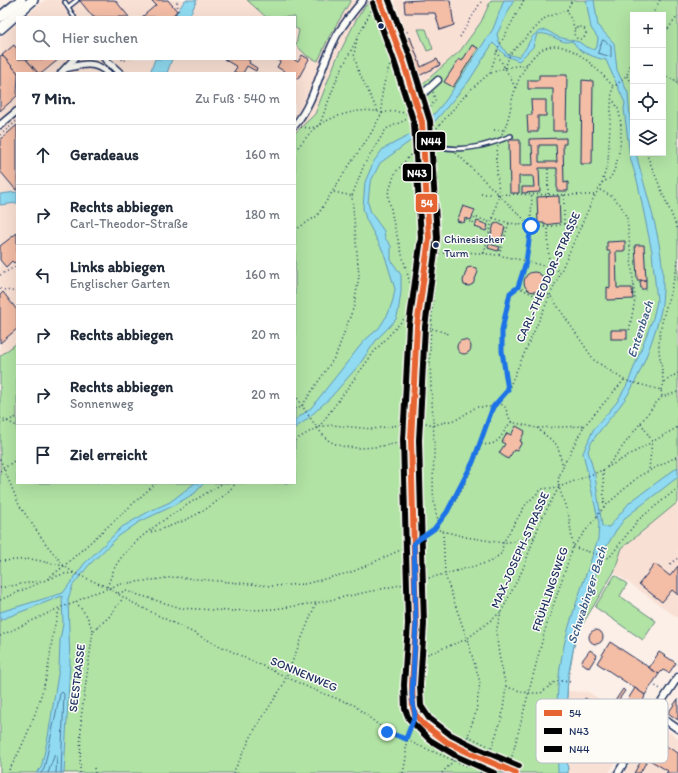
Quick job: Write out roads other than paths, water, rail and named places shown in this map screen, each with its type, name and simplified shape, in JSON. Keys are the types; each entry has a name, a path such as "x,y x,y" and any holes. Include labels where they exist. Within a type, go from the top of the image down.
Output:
{"main road":[{"path":"0,17 17,0"},
{"path":"0,17 21,0"},
{"path":"0,29 33,0"},
{"path":"19,12 38,0"}],"street":[{"path":"296,125 313,97 337,35 363,0"},
{"path":"381,1 416,101 419,121 424,138 429,256 418,320 411,441 415,581 415,659 412,695 415,715 431,730 463,750 516,773"},
{"path":"69,70 74,60"},
{"path":"106,60 119,72"},
{"path":"69,70 91,61 107,72"},
{"path":"416,101 438,80"},
{"path":"0,125 16,111"},
{"path":"663,699 678,677"},
{"path":"668,722 678,729"},
{"path":"618,773 624,763"}],"lane":[{"path":"68,8 77,0"},
{"path":"65,2 73,16"},
{"path":"424,138 431,145 451,148 484,145 511,136"}],"water":[{"path":"185,0 197,0 189,16 175,16"},
{"name":"Schwabinger Bach","path":"504,0 514,0 497,34 499,42 507,54 518,57 535,34 546,30 558,37 579,42 586,47 595,50 598,38 591,28 586,0 594,0 598,26 614,43 617,70 628,93 630,117 630,156 637,156 652,211 663,271 663,290 659,318 641,368 630,392 591,443 588,451 595,476 602,526 609,527 630,502 678,467 678,477 626,517 602,554 576,635 568,677 567,699 558,699 559,672 565,641 576,602 598,539 599,523 583,453 593,430 617,402 628,383 653,318 657,301 652,252 638,184 630,157 624,109 625,103 606,60 582,51 571,41 564,42 542,34 537,34 533,47 519,61 506,56 493,43 469,81 431,126 380,163 370,183 368,203 371,213 384,231 385,238 391,246 391,260 401,275 401,292 398,313 396,319 377,339 359,365 331,397 296,427 296,419 311,408 364,341 379,328 388,314 393,300 395,289 384,253 366,219 363,208 365,182 374,161 383,149 408,136 429,120 446,100 493,29"},
{"path":"155,60 172,60 167,72 150,72"},
{"path":"16,192 16,203 0,205 0,194"},
{"path":"194,484 203,484 195,493 173,506 139,522 119,536 89,565 73,585 68,599 70,663 64,773 36,773 41,768 48,737 59,668 60,640 63,624 62,596 0,620 0,612 63,593 84,564 122,527 148,512 170,502"},
{"path":"558,763 567,763 568,773 558,773"}],"place":[{"name":"Chinesischer Turm","path":"436,245"}],"water label":[{"name":"Entenbach","path":"640,329"}]}
